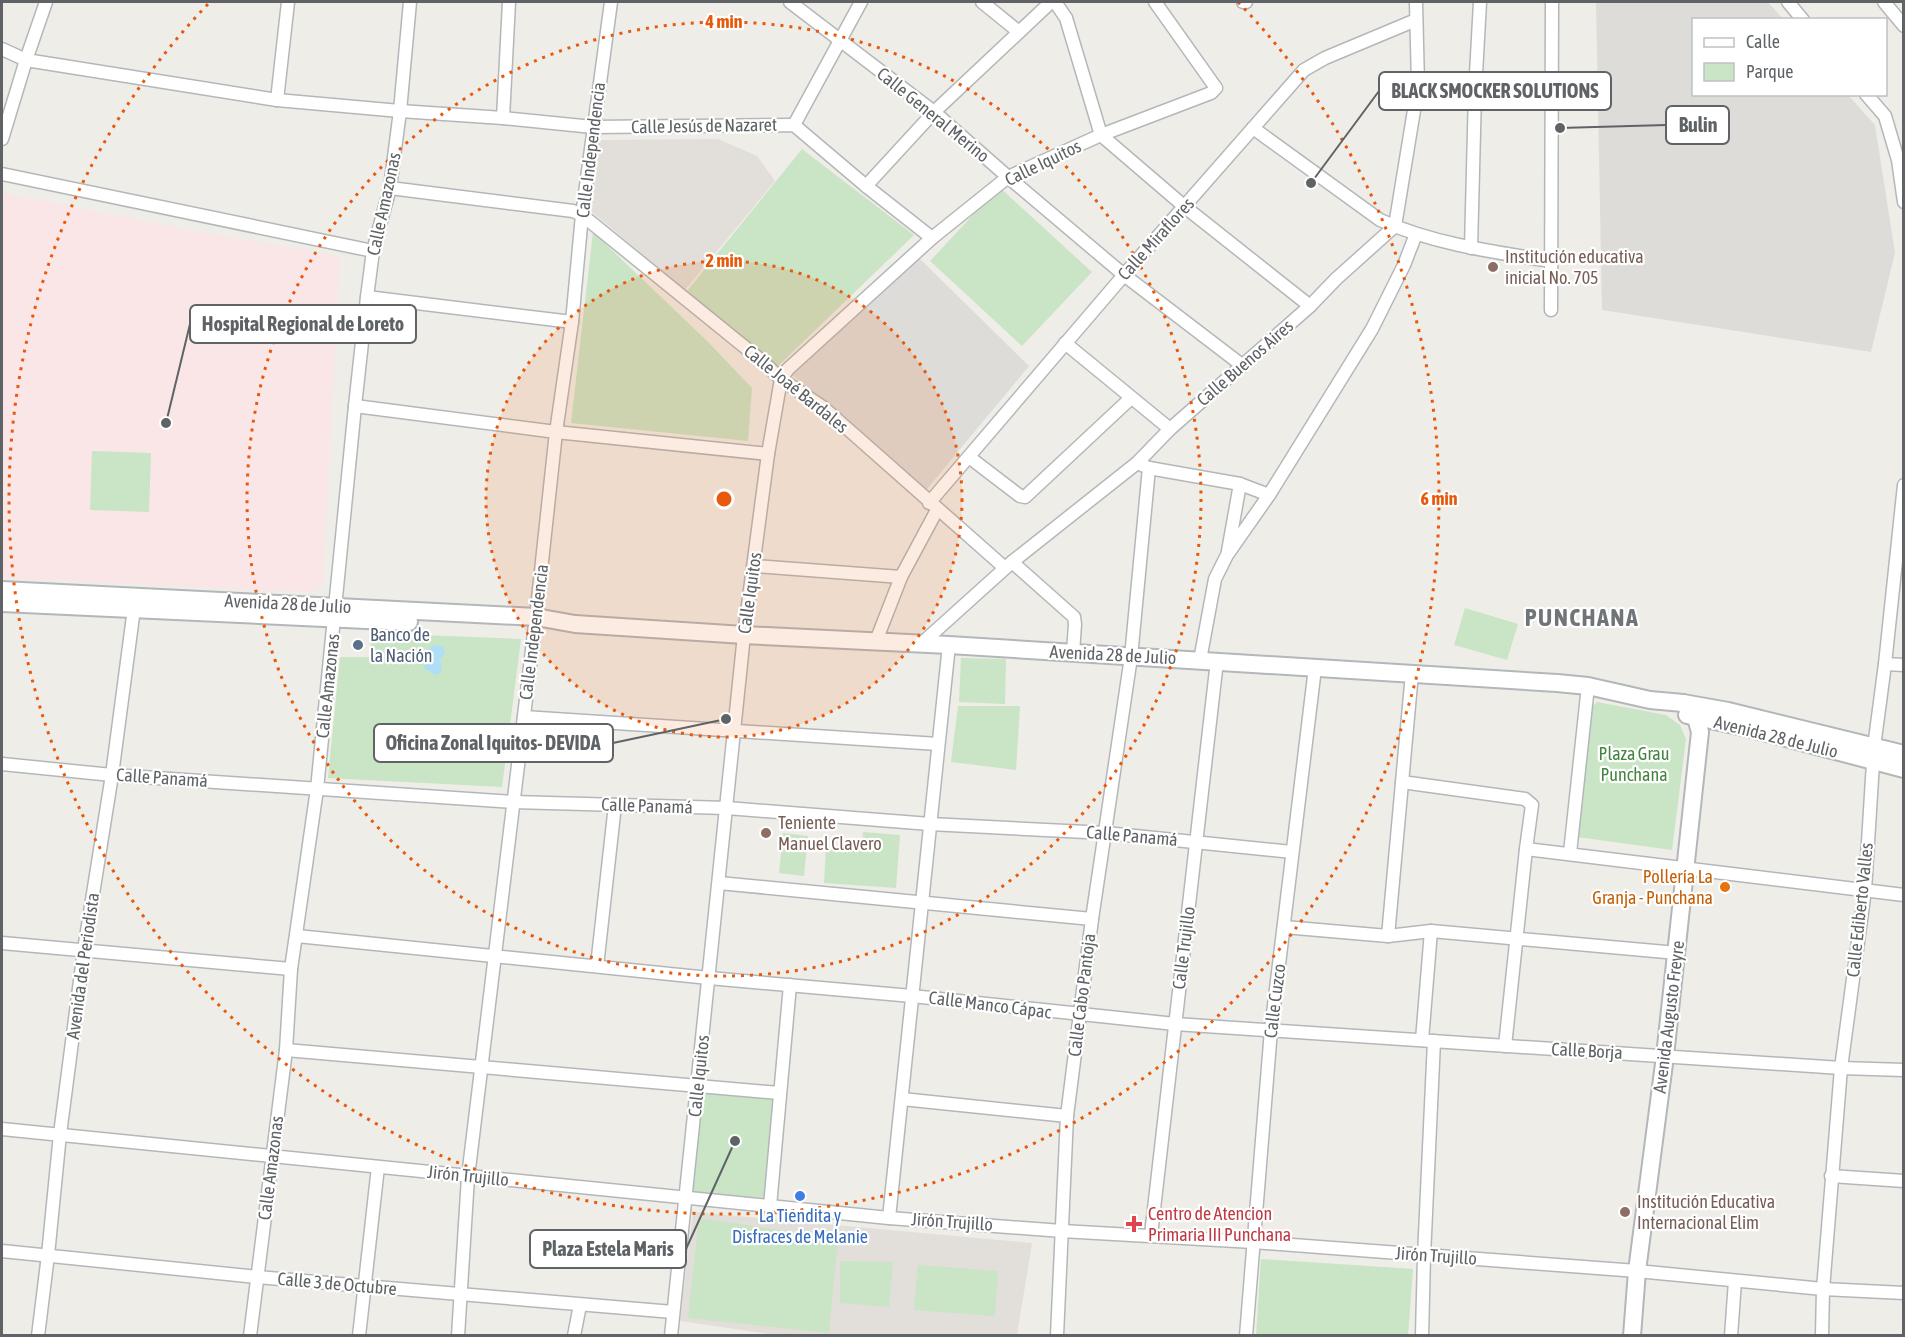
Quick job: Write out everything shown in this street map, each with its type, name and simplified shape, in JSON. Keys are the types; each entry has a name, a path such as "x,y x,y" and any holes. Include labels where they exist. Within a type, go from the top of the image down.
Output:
{"main road":[{"name":"Avenida 28 de Julio","path":"2,590 135,603 949,645 1412,673 1588,687 1650,700 1728,711 1874,754 1904,769"},
{"name":"Avenida 28 de Julio","path":"2,603 135,603"},
{"name":"Avenida 28 de Julio","path":"1650,700 1667,710 1696,718 1874,754 1904,754"},
{"path":"1683,703 1696,718"},
{"name":"Avenida Augusto Freyre","path":"1632,1335 1637,1271 1686,869 1700,732 1696,718"}],"street":[{"path":"2,138 46,2"},
{"path":"277,100 288,2"},
{"name":"Calle Amazonas","path":"250,1335 286,1050 291,969 317,789 354,406 367,297 373,251 390,188 410,2"},
{"path":"503,118 509,2"},
{"name":"Calle Independencia","path":"458,1335 468,1177 556,432 572,322 582,215 611,2"},
{"name":"Calle General Merino","path":"790,2 934,112 1124,274 1243,366"},
{"path":"794,125 861,2"},
{"path":"982,2 1018,32"},
{"path":"866,186 934,112 1053,2 1066,18 1101,135 1185,207 1310,306"},
{"name":"Calle Iquitos","path":"671,1335 744,635 768,454 782,379 788,369 932,238 1008,177 1101,135 1205,97 1216,88 1155,2"},
{"path":"1395,226 1418,86 1416,2"},
{"path":"1471,248 1480,2"},
{"path":"1551,310 1552,2"},
{"path":"1788,2 1801,18"},
{"path":"1884,2 1904,26"},
{"name":"Calle Miraflores","path":"876,641 901,577 933,506 969,457 1124,274 1304,70 1324,58 1416,20"},
{"name":"Calle Jesús de Nazaret","path":"2,49 26,60 277,100 593,127 794,125 932,238"},
{"path":"1418,86 1551,103"},
{"path":"1868,96 1885,116 1901,157 1904,201"},
{"path":"1253,128 1380,219 1395,226 1416,234 1471,248 1551,261"},
{"path":"2,174 373,251"},
{"path":"390,188 573,211 582,215"},
{"name":"Calle Joaé Bardales","path":"582,215 782,379 824,408 933,506 1074,617 1073,653"},
{"name":"Calle Buenos Aires","path":"921,644 1008,565 1137,463 1170,429 1310,306 1336,279 1395,226"},
{"path":"1227,555 1269,495 1372,329 1404,266 1416,234"},
{"path":"367,297 572,322"},
{"path":"1065,343 1170,429"},
{"path":"969,457 1020,496 1025,497 1131,398"},
{"path":"354,406 556,432 768,454"},
{"path":"1137,463 1149,468 1240,484 1269,495"},
{"name":"Calle Cabo Pantoja","path":"1057,1335 1067,1116 1092,919 1131,657 1149,468"},
{"path":"1227,555 1240,484"},
{"name":"Calle Ediberto Valles","path":"1822,1335 1823,1288 1841,1068 1865,890 1874,754 1904,484"},
{"name":"Calle Trujillo","path":"1151,1235 1196,842 1215,579 1227,555"},
{"path":"754,566 901,577"},
{"name":"Avenida del Periodista","path":"38,1335 60,1134 84,950 135,603"},
{"path":"889,1218 949,645"},
{"path":"1885,664 1904,665"},
{"name":"Calle Cuzco","path":"1246,1335 1271,1030 1315,668"},
{"path":"1388,936 1412,673"},
{"path":"1570,854 1588,687"},
{"path":"524,717 938,744"},
{"name":"Calle Panamá","path":"2,764 111,775 513,802 727,808 930,824 1106,833 1292,852"},
{"path":"1402,782 1525,799 1532,805 1505,1046"},
{"path":"597,966 615,805"},
{"path":"1526,849 1904,895"},
{"path":"719,884 1092,919"},
{"path":"1284,927 1388,936 1431,931 1677,953"},
{"path":"1422,1335 1431,931"},
{"name":"Calle Manco Cápac","path":"297,936 912,996 1079,1015 1271,1030"},
{"path":"2,943 291,969"},
{"path":"770,1206 790,985"},
{"name":"Calle Borja","path":"1271,1030 1841,1068 1904,1070"},
{"path":"286,1050 779,1093"},
{"path":"902,1099 1067,1116"},
{"name":"Jirón Trujillo","path":"2,1129 889,1218 1253,1242 1904,1293"},
{"path":"359,1335 378,1167"},
{"path":"1831,1176 1904,1181"},
{"name":"Calle 3 de Octubre","path":"2,1251 257,1277 673,1312"},
{"path":"1731,1335 1735,1281"},
{"path":"574,1335 580,1305"}],"shaded area":[{"path":"1596,2 1768,2 1782,18 1692,18 1692,96 1849,96 1875,125 1895,253 1871,352 1602,310"},
{"path":"718,139 757,156 775,181 685,290 585,206 597,140"},
{"path":"2,193 195,231 340,256 323,583 313,592 2,578"},
{"path":"918,257 1029,366 927,489 791,374"},
{"path":"693,1212 1032,1243 1017,1335 783,1336 680,1321"}],"green space":[{"path":"802,149 914,235 777,367 687,291"},
{"path":"999,187 1092,272 1022,346 930,261"},
{"path":"593,232 707,341 752,388 748,441 571,423"},
{"path":"92,451 151,453 149,512 90,510"},
{"path":"1465,608 1518,624 1507,660 1454,645"},
{"path":"371,633 521,639 502,787 328,778 340,657 370,657"},
{"path":"961,658 1006,659 1005,704 959,702"},
{"name":"Plaza Grau Punchana","path":"1597,702 1666,715 1680,725 1686,739 1672,850 1577,837 1591,708"},
{"path":"958,706 1020,706 1016,770 951,762"},
{"path":"863,832 900,835 896,888 824,883 826,847 862,849"},
{"path":"783,833 808,836 804,876 779,873"},
{"path":"703,1086 777,1088 766,1200 693,1193"},
{"path":"699,1218 838,1239 829,1333 688,1318"},
{"path":"1261,1259 1413,1269 1408,1335 1256,1335"},
{"path":"840,1261 893,1262 889,1307 840,1303"},
{"path":"918,1265 998,1271 995,1316 914,1310"}],"water":[{"path":"438,645 443,647 445,653 440,660 442,668 440,673 435,675 424,668 424,653"}],"place":[{"name":"Bulin","path":"1560,128"},
{"name":"BLACK SMOCKER SOLUTIONS","path":"1311,183"},
{"name":"Institución educativa inicial No. 705","path":"1493,267"},
{"name":"Hospital Regional de Loreto","path":"166,423"},
{"name":"Banco de la Nación","path":"358,645"},
{"name":"Oficina Zonal Iquitos- DEVIDA","path":"726,719"},
{"name":"Teniente Manuel Clavero","path":"766,833"},
{"name":"Pollería La Granja - Punchana","path":"1725,887"},
{"name":"Plaza Estela Maris","path":"735,1141"},
{"name":"La Tiendita y Disfraces de Melanie","path":"800,1196"},
{"name":"Institución Educativa Internacional Elim","path":"1625,1212"},
{"name":"Centro de Atencion Primaria III Punchana","path":"1134,1224"}],"district":[{"name":"PUNCHANA","path":"1582,618"}]}
